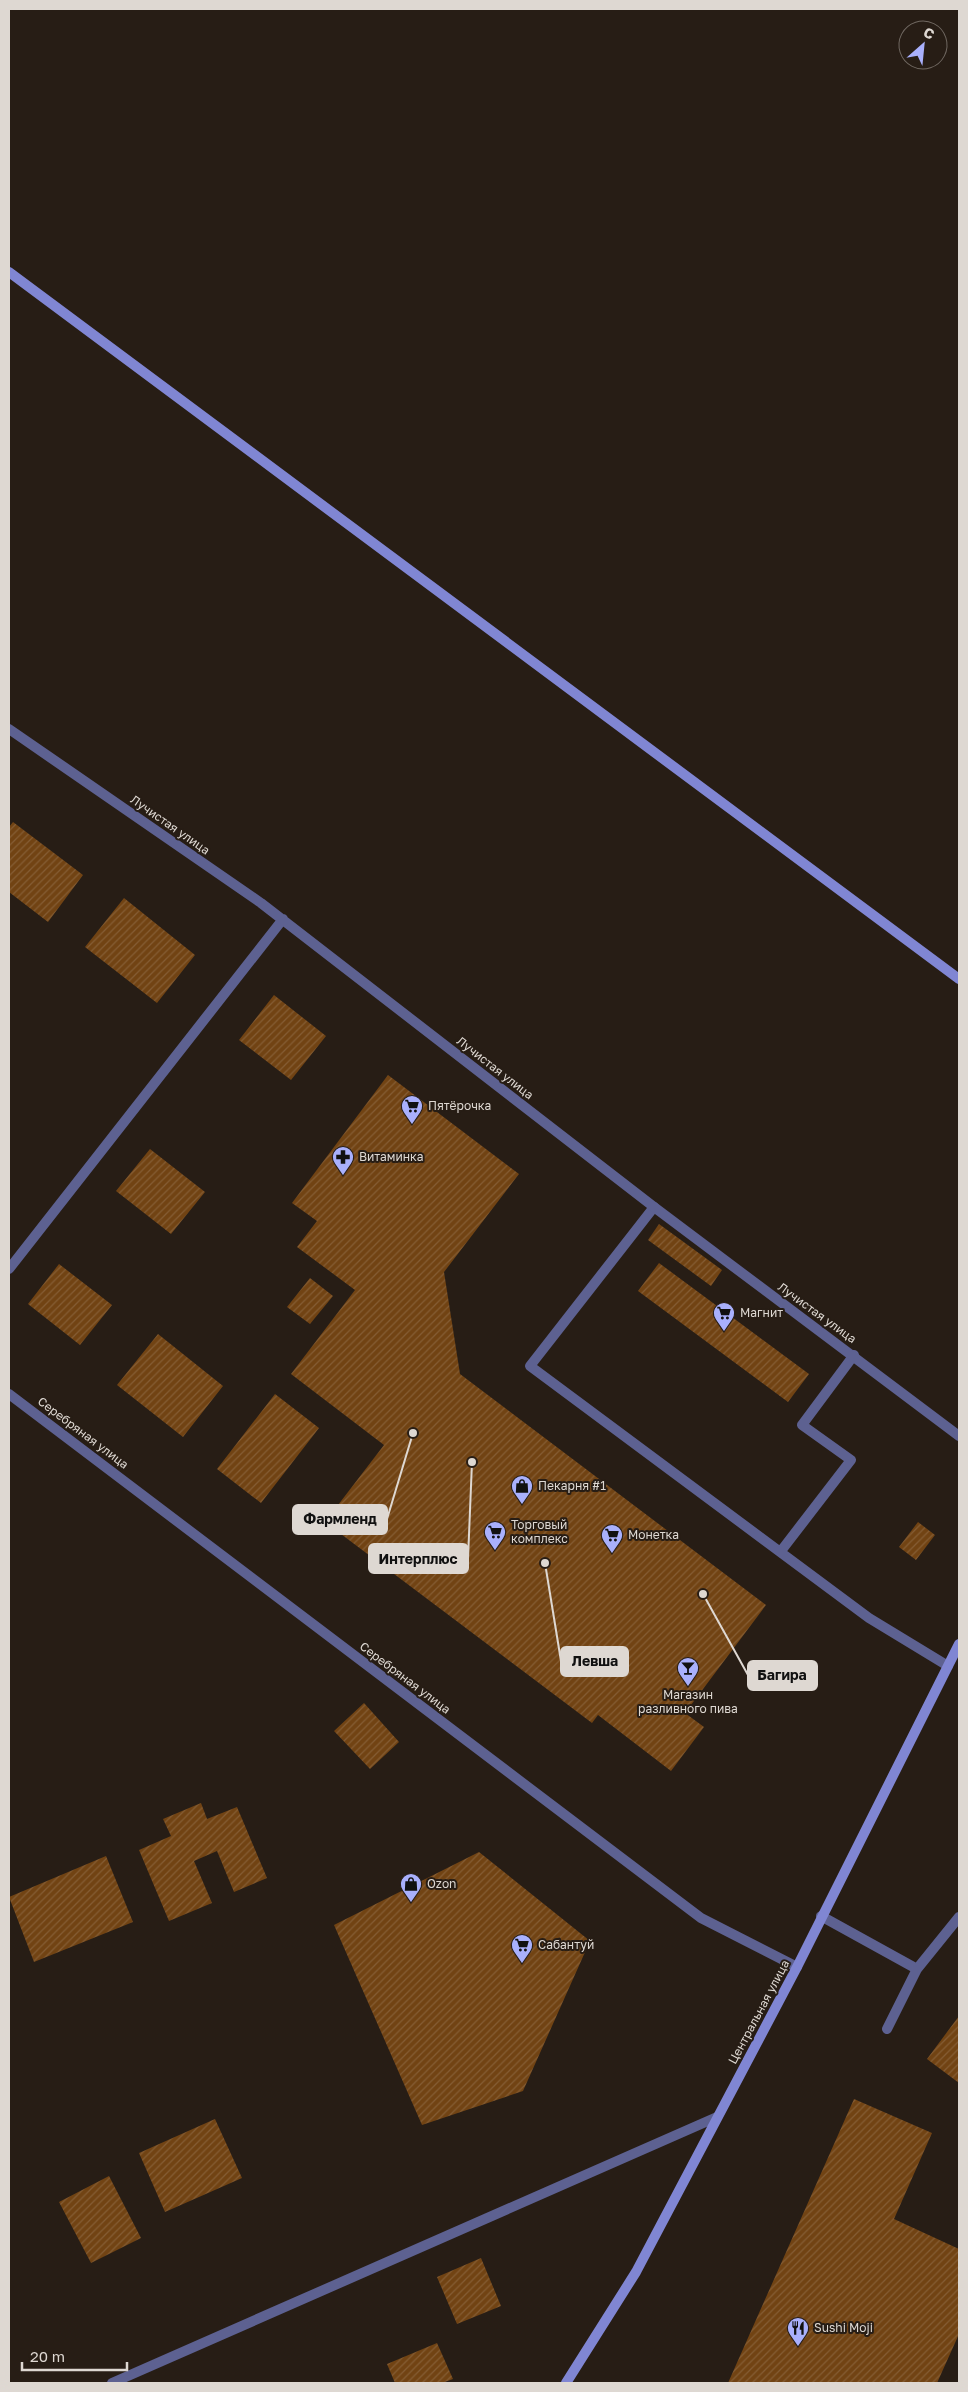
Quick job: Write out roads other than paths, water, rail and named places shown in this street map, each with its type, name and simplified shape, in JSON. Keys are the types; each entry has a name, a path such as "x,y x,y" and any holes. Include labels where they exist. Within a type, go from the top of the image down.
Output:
{"main road":[{"path":"9,272 959,979"},
{"name":"Центральная улица","path":"566,2383 636,2272 797,1966 959,1644"}],"street":[{"name":"Лучистая улица","path":"9,729 283,919 654,1208 959,1436"},
{"path":"9,1269 283,919"},
{"path":"654,1208 530,1366 869,1618 948,1666"},
{"path":"781,1551 852,1460 802,1425 854,1356"},
{"name":"Серебряная улица","path":"9,1394 701,1918 797,1966"},
{"path":"821,1916 917,1969"},
{"path":"887,2029 917,1969 959,1917"},
{"path":"112,2383 717,2118"}],"place":[{"name":"Пятёрочка","path":"412,1125"},
{"name":"Витаминка","path":"343,1176"},
{"name":"Магнит","path":"724,1332"},
{"name":"Фармленд","path":"413,1433"},
{"name":"Интерплюс","path":"472,1462"},
{"name":"Пекарня #1","path":"522,1505"},
{"name":"Торговый комплекс","path":"495,1551"},
{"name":"Монетка","path":"612,1554"},
{"name":"Левша","path":"545,1563"},
{"name":"Багира","path":"703,1594"},
{"name":"Магазин разливного пива","path":"688,1687"},
{"name":"Ozon","path":"411,1903"},
{"name":"Сабантуй","path":"522,1964"},
{"name":"Sushi Moji","path":"798,2347"}]}
